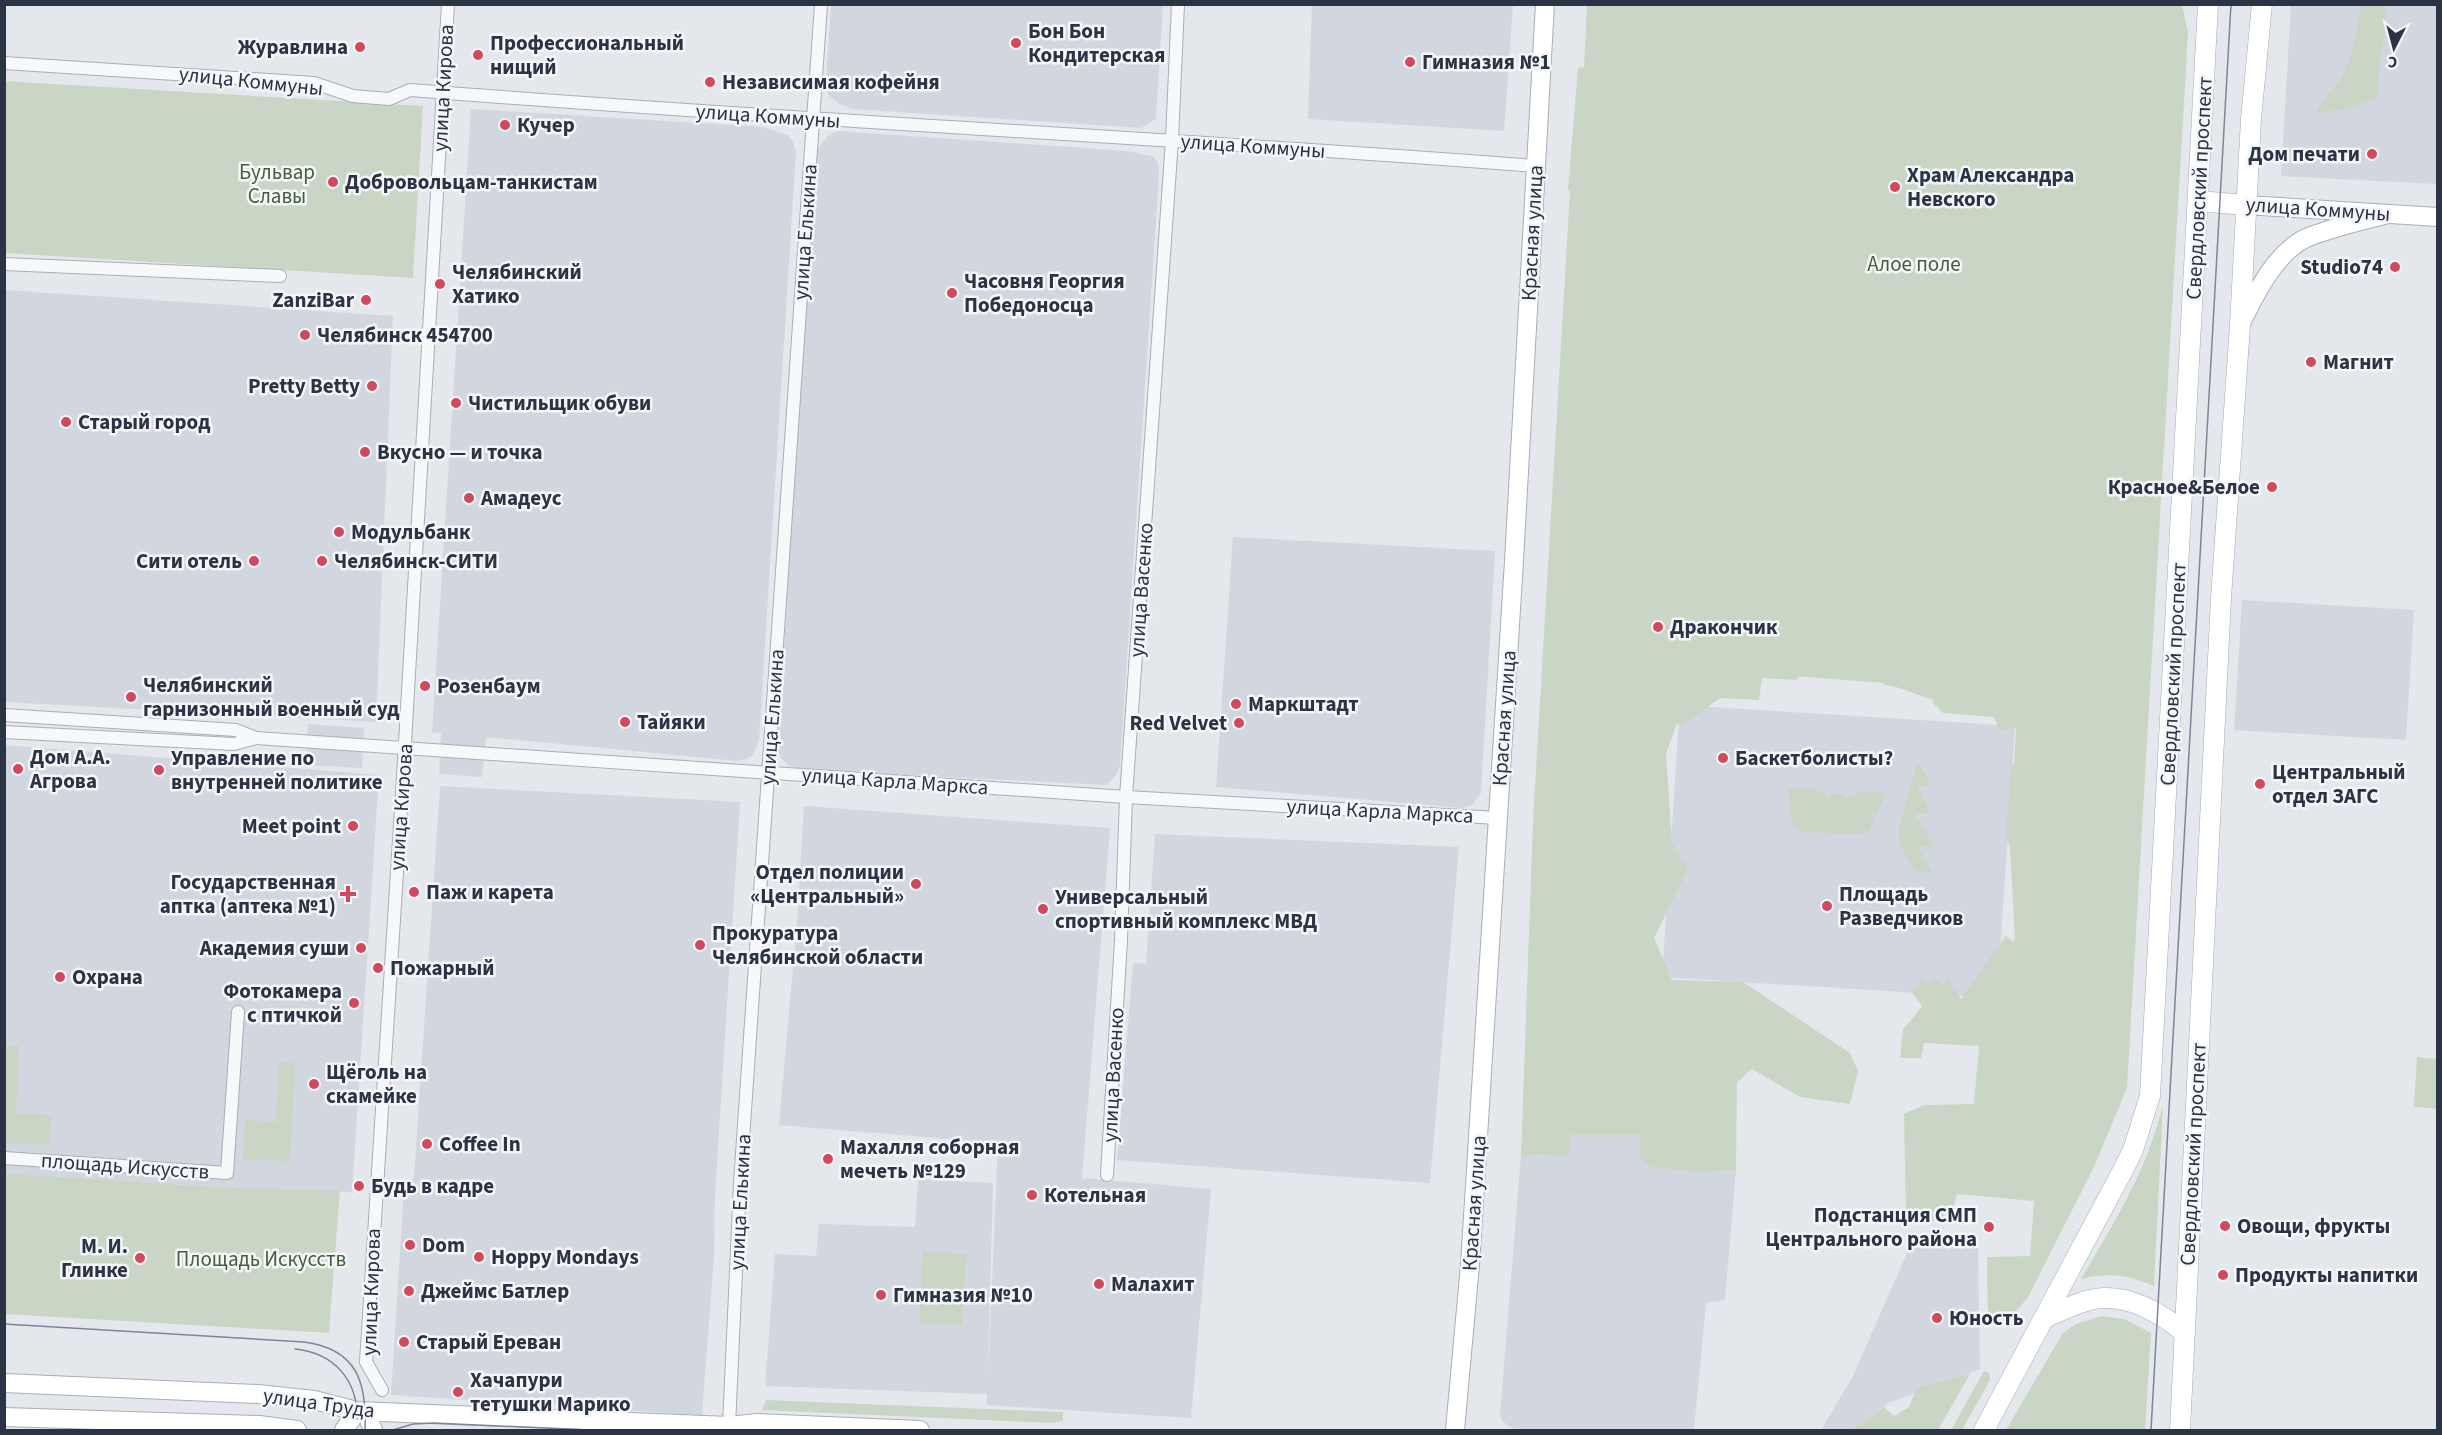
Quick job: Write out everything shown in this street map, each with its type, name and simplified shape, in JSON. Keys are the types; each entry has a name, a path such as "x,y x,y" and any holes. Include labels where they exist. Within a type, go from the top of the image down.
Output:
{"main road":[{"name":"Красная улица","path":"1455,1431 1470,1265 1545,4"},
{"name":"Свердловский проспект","path":"1984,1431 2133,1150 2150,1096 2208,4"},
{"name":"Свердловский проспект","path":"2180,1431 2221,597 2246,205 2262,4"},
{"name":"улица Коммуны","path":"2198,201 2438,217"},
{"path":"2240,326 2261,284 2277,262 2295,246 2309,236 2387,214"},
{"path":"2044,1318 2084,1301 2115,1298 2150,1309 2166,1317 2185,1333"},
{"name":"улица Труда","path":"4,1383 258,1394 314,1400 361,1412 729,1428 757,1423 920,1431"},
{"path":"344,1431 361,1412 373,1431"},
{"name":"улица Труда","path":"4,1416 259,1425 297,1431"}],"street":[{"name":"улица Кирова","path":"382,1390 366,1362 405,748 448,4"},
{"name":"улица Елькина","path":"729,1428 740,1183 821,4"},
{"name":"улица Васенко","path":"1107,1175 1121,940 1126,797 1172,140 1178,4"},
{"name":"улица Коммуны","path":"4,63 314,83 353,96 389,99 410,90 1535,166"},
{"path":"4,264 280,276"},
{"name":"улица Карла Маркса","path":"4,715 236,730 256,738 284,740 1126,797 1498,818"},
{"name":"улица Карла Маркса","path":"4,732 234,744 256,738"},
{"name":"площадь Искусств","path":"4,1158 227,1173 238,1012"}],"shaded area":[{"path":"831,5 1163,5 1156,119 1141,128 853,109 840,104 828,95 826,81"},
{"name":"Гимназия №1","path":"1312,5 1513,5 1504,131 1308,119"},
{"path":"2291,5 2437,5 2437,184 2281,176"},
{"path":"471,109 764,127 787,135 793,141 796,152 759,741 752,756 747,759 738,761 486,737 482,777 439,774 441,733 432,732"},
{"path":"838,131 1127,151 1152,156 1158,162 1120,765 1117,774 1107,785 803,770 790,766 780,757 778,745 815,152 828,136"},
{"path":"5,290 393,316 376,722 5,702"},
{"path":"1233,537 1495,551 1481,793 1472,805 1462,808 1216,787"},
{"path":"2242,600 2414,610 2406,740 2234,730"},
{"path":"1680,705 2015,726 1997,998 1662,977"},
{"path":"308,724 364,728 362,768 305,765"},
{"path":"4,745 379,775 352,1192 216,1187 5,1173"},
{"path":"440,786 740,802 715,1195 714,1256 702,1415 391,1395 404,1188 414,1177"},
{"path":"804,806 1110,828 1082,1178 1211,1189 1191,1418 987,1405 987,1394 765,1386 775,1254 816,1256 819,1224 915,1227 918,1179 993,1183 988,1376 998,1143 779,1125 797,922"},
{"path":"1155,834 1459,847 1430,1183 1117,1160 1133,963 1146,964"},
{"path":"1569,1135 1640,1135 1640,1156 1704,1172 1736,1170 1725,1300 1706,1303 1694,1430 1522,1430 1512,1428 1502,1421 1500,1414 1521,1155 1568,1156"},
{"path":"1916,1233 1978,1247 1980,1369 1888,1403 1852,1430 1821,1430 1852,1378"}],"green space":[{"name":"Алое поле","path":"1587,5 2182,5 2188,33 2127,1088 2094,1167 2027,1299 2006,1321 1988,1320 1987,1257 2030,1256 2034,1201 1957,1194 1949,1223 1906,1217 1904,1114 1924,1105 1974,1104 1979,1046 1924,1043 1921,1058 1900,1058 1903,1030 1922,1006 1912,993 1921,978 1928,985 1935,977 1942,987 1948,977 1961,999 2006,936 2013,942 2015,939 2010,847 2006,837 2016,727 1999,730 1994,717 1943,713 1933,703 1933,700 1884,685 1884,683 1798,677 1798,680 1762,678 1759,700 1720,698 1682,725 1677,723 1666,753 1672,843 1688,869 1654,938 1672,980 1743,982 1850,1053 1858,1071 1850,1104 1800,1097 1752,1069 1737,1082 1736,1170 1704,1172 1650,1167 1640,1157 1640,1135 1569,1135 1569,1156 1521,1155 1533,822 1570,191 1568,190 1578,68 1584,67"},
{"path":"2361,5 2387,5 2376,98 2349,109 2316,113 2321,103 2338,83 2349,61"},
{"name":"Бульвар Славы","path":"4,81 423,106 413,278 5,253"},
{"path":"1918,761 1931,785 1917,785 1930,813 1913,813 1935,847 1918,847 1932,872 1915,871 1901,847 1898,832"},
{"path":"1788,787 1815,789 1830,797 1831,793 1844,794 1845,798 1861,792 1886,793 1869,830 1864,834 1802,832 1792,823"},
{"path":"5,1045 19,1046 16,1113 51,1115 50,1145 5,1143"},
{"path":"2417,1057 2437,1059 2437,1109 2414,1107"},
{"path":"279,1063 295,1063 290,1161 243,1159 245,1120 276,1122"},
{"path":"2163,1105 2154,1286 2136,1279 2118,1276 2081,1279 2118,1216 2139,1174"},
{"name":"Площадь Искусств","path":"5,1173 216,1187 340,1191 329,1333 5,1314"},
{"path":"923,1251 966,1254 962,1325 919,1323"},
{"path":"2102,1316 2124,1319 2151,1333 2145,1430 2006,1430 2063,1333 2076,1324"},
{"path":"1984,1371 1989,1373 1990,1380 1962,1430 1951,1430"},
{"path":"1970,1374 1938,1430 1851,1430 1884,1407 1894,1416 1909,1407 1917,1387"},
{"path":"766,1400 1063,1412 1063,1421 1051,1423 762,1410"}],"tram line":[{"path":"2151,1430 2231,4"},
{"path":"4,1324 304,1342 322,1346 347,1360 355,1371 364,1397 365,1430"},
{"path":"295,1349 321,1356 341,1371 353,1392 357,1419"},
{"path":"393,1430 413,1424 433,1423 591,1430"}],"place":[{"name":"Бон Бон Кондитерская","path":"1016,43"},
{"name":"Журавлина","path":"360,47"},
{"name":"Профессиональный нищий","path":"478,55"},
{"name":"Гимназия №1","path":"1410,62"},
{"name":"Независимая кофейня","path":"710,82"},
{"name":"Кучер","path":"505,125"},
{"name":"Дом печати","path":"2372,154"},
{"name":"Добровольцам-танкистам","path":"333,182"},
{"name":"Храм Александра Невского","path":"1895,187"},
{"name":"Studio74","path":"2395,267"},
{"name":"Челябинский Хатико","path":"440,284"},
{"name":"Часовня Георгия Победоносца","path":"952,293"},
{"name":"ZanziBar","path":"366,300"},
{"name":"Челябинск 454700","path":"305,335"},
{"name":"Магнит","path":"2311,362"},
{"name":"Pretty Betty","path":"372,386"},
{"name":"Чистильщик обуви","path":"456,403"},
{"name":"Старый город","path":"66,422"},
{"name":"Вкусно — и точка","path":"365,452"},
{"name":"Красное&Белое","path":"2272,487"},
{"name":"Амадеус","path":"469,498"},
{"name":"Модульбанк","path":"339,532"},
{"name":"Сити отель","path":"254,561"},
{"name":"Челябинск-СИТИ","path":"322,561"},
{"name":"Дракончик","path":"1658,627"},
{"name":"Розенбаум","path":"425,686"},
{"name":"Челябинский гарнизонный военный суд","path":"131,697"},
{"name":"Маркштадт","path":"1236,704"},
{"name":"Тайяки","path":"625,722"},
{"name":"Red Velvet","path":"1239,723"},
{"name":"Баскетболисты?","path":"1723,758"},
{"name":"Дом А.А. Агрова","path":"18,769"},
{"name":"Управление по внутренней политике","path":"159,770"},
{"name":"Центральный отдел ЗАГС","path":"2260,784"},
{"name":"Meet point","path":"353,826"},
{"name":"Отдел полиции «Центральный»","path":"916,884"},
{"name":"Паж и карета","path":"414,892"},
{"name":"Государственная аптка (аптека №1)","path":"348,894"},
{"name":"Площадь Разведчиков","path":"1827,906"},
{"name":"Универсальный спортивный комплекс МВД","path":"1043,909"},
{"name":"Прокуратура Челябинской области","path":"700,945"},
{"name":"Академия суши","path":"361,948"},
{"name":"Пожарный","path":"378,968"},
{"name":"Охрана","path":"60,977"},
{"name":"Фотокамера с птичкой","path":"354,1003"},
{"name":"Щёголь на скамейке","path":"314,1084"},
{"name":"Coffee In","path":"427,1144"},
{"name":"Махалля соборная мечеть №129","path":"828,1159"},
{"name":"Будь в кадре","path":"359,1186"},
{"name":"Котельная","path":"1032,1195"},
{"name":"Овощи, фрукты","path":"2225,1226"},
{"name":"Подстанция СМП Центрального района","path":"1989,1227"},
{"name":"Dom","path":"410,1245"},
{"name":"Hoppy Mondays","path":"479,1257"},
{"name":"М. И. Глинке","path":"140,1258"},
{"name":"Продукты напитки","path":"2223,1275"},
{"name":"Малахит","path":"1099,1284"},
{"name":"Джеймс Батлер","path":"409,1291"},
{"name":"Гимназия №10","path":"881,1295"},
{"name":"Юность","path":"1937,1318"},
{"name":"Старый Ереван","path":"404,1342"},
{"name":"Хачапури тетушки Марико","path":"458,1392"}]}
